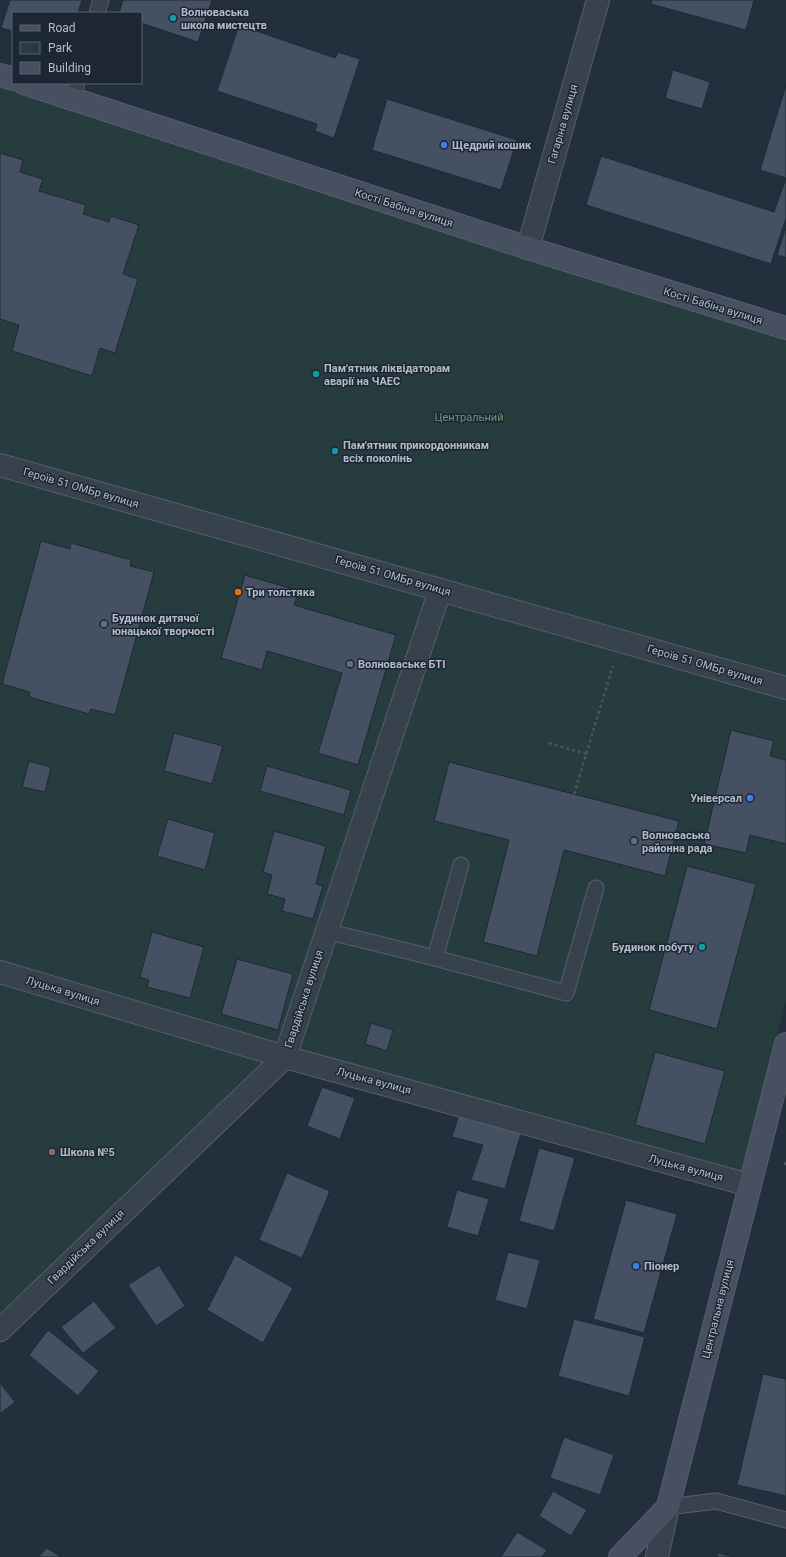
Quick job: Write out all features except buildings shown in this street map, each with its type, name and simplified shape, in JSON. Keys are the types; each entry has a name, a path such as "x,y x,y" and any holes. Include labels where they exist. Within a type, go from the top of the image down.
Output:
{"street":[{"name":"Гагаріна вулиця","path":"528,248 592,2"},
{"path":"0,75 12,79"},
{"name":"Кості Бабіна вулиця","path":"30,84 75,91 528,248 786,328"},
{"name":"Героїв 51 ОМБр вулиця","path":"0,465 786,688"},
{"name":"Гвардійська вулиця","path":"0,1330 285,1057 440,590"},
{"name":"Луцька вулиця","path":"0,972 285,1057 749,1185"},
{"name":"Центральна вулиця","path":"620,1557 668,1507 749,1185 780,1092 786,1044"},
{"path":"657,1557 668,1507"}],"lane":[{"path":"97,12 101,0"},
{"path":"435,958 461,864"},
{"path":"326,931 566,993 596,888"},
{"path":"668,1507 716,1501 786,1520"}],"path":[{"path":"574,794 620,641"},
{"path":"549,743 586,754"}],"green space":[{"name":"Центральний","path":"0,75 12,79 12,84 28,84 786,328 786,1001 739,1183 285,1057 0,1330"}],"place":[{"name":"Волноваська школа мистецтв","path":"173,18"},
{"name":"Щедрий кошик","path":"444,145"},
{"name":"Пам'ятник ліквідаторам аварії на ЧАЕС","path":"316,374"},
{"name":"Пам'ятник прикордонникам всіх поколінь","path":"335,451"},
{"name":"Три толстяка","path":"238,592"},
{"name":"Будинок дитячої юнацької творчості","path":"104,624"},
{"name":"Волноваське БТІ","path":"350,664"},
{"name":"Універсал","path":"750,798"},
{"name":"Волноваська районна рада","path":"634,841"},
{"name":"Будинок побуту","path":"702,947"},
{"name":"Школа №5","path":"52,1152"},
{"name":"Піонер","path":"636,1266"}]}
